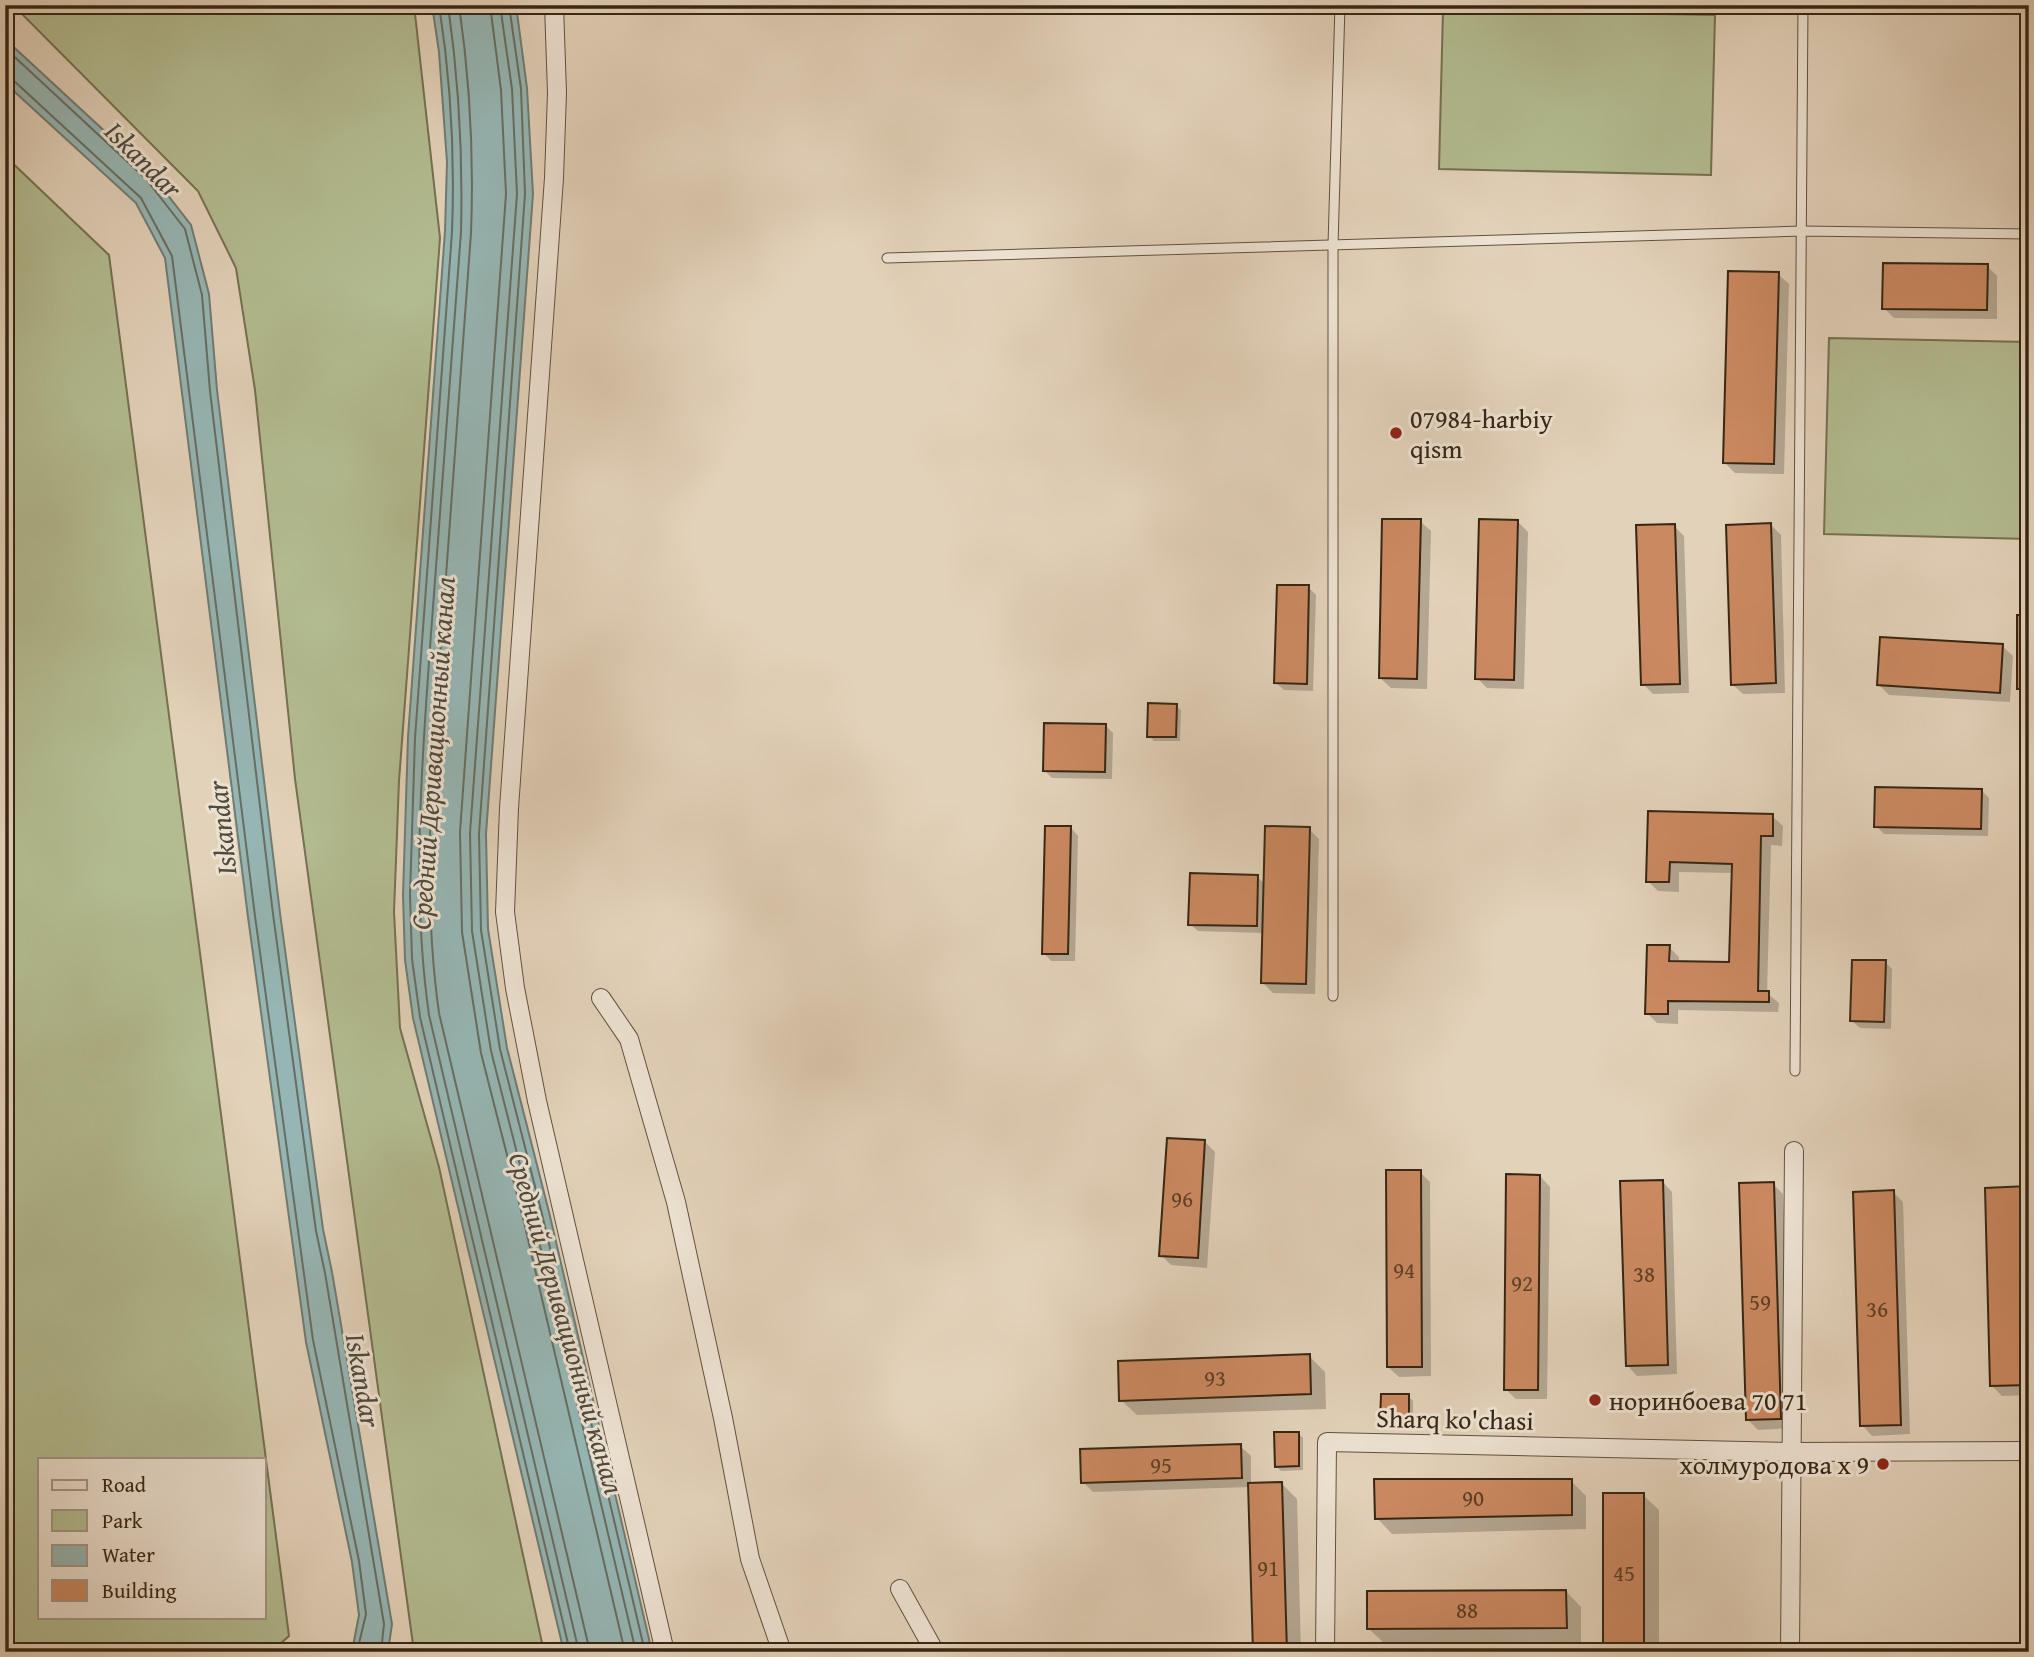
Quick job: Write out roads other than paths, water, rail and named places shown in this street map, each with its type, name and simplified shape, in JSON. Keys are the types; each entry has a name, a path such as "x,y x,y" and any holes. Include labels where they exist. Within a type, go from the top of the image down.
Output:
{"street":[{"path":"554,5 554,178 509,808 505,912 515,988 537,1101 665,1652"},
{"path":"601,998 629,1039 676,1202 750,1559 782,1652"},
{"path":"1790,1652 1794,1151"},
{"name":"Sharq ko'chasi","path":"1325,1652 1327,1442 1792,1452"},
{"path":"1792,1452 2029,1451"},
{"path":"900,1589 935,1652"}],"lane":[{"path":"1333,996 1333,245 1340,5"},
{"path":"1795,1071 1803,5"},
{"path":"887,258 1802,231 2029,234"}],"water":[{"name":"Средний Деривационный канал","path":"432,5 516,5 527,88 533,194 486,834 488,929 507,1048 549,1212 652,1652 564,1652 413,1018 405,960 403,895 408,737 445,231 447,162 439,52"},
{"name":"Iskandar","path":"5,39 152,175 191,225 209,294 217,390 280,913 323,1229 392,1624 388,1652 349,1652 353,1646 359,1615 352,1562 306,1342 248,917 165,258 136,203 5,83"}],"place":[{"name":"07984-harbiy qism","path":"1396,433"},
{"name":"норинбоева 70 71","path":"1595,1400"},
{"name":"холмуродова х 9","path":"1883,1464"}]}
